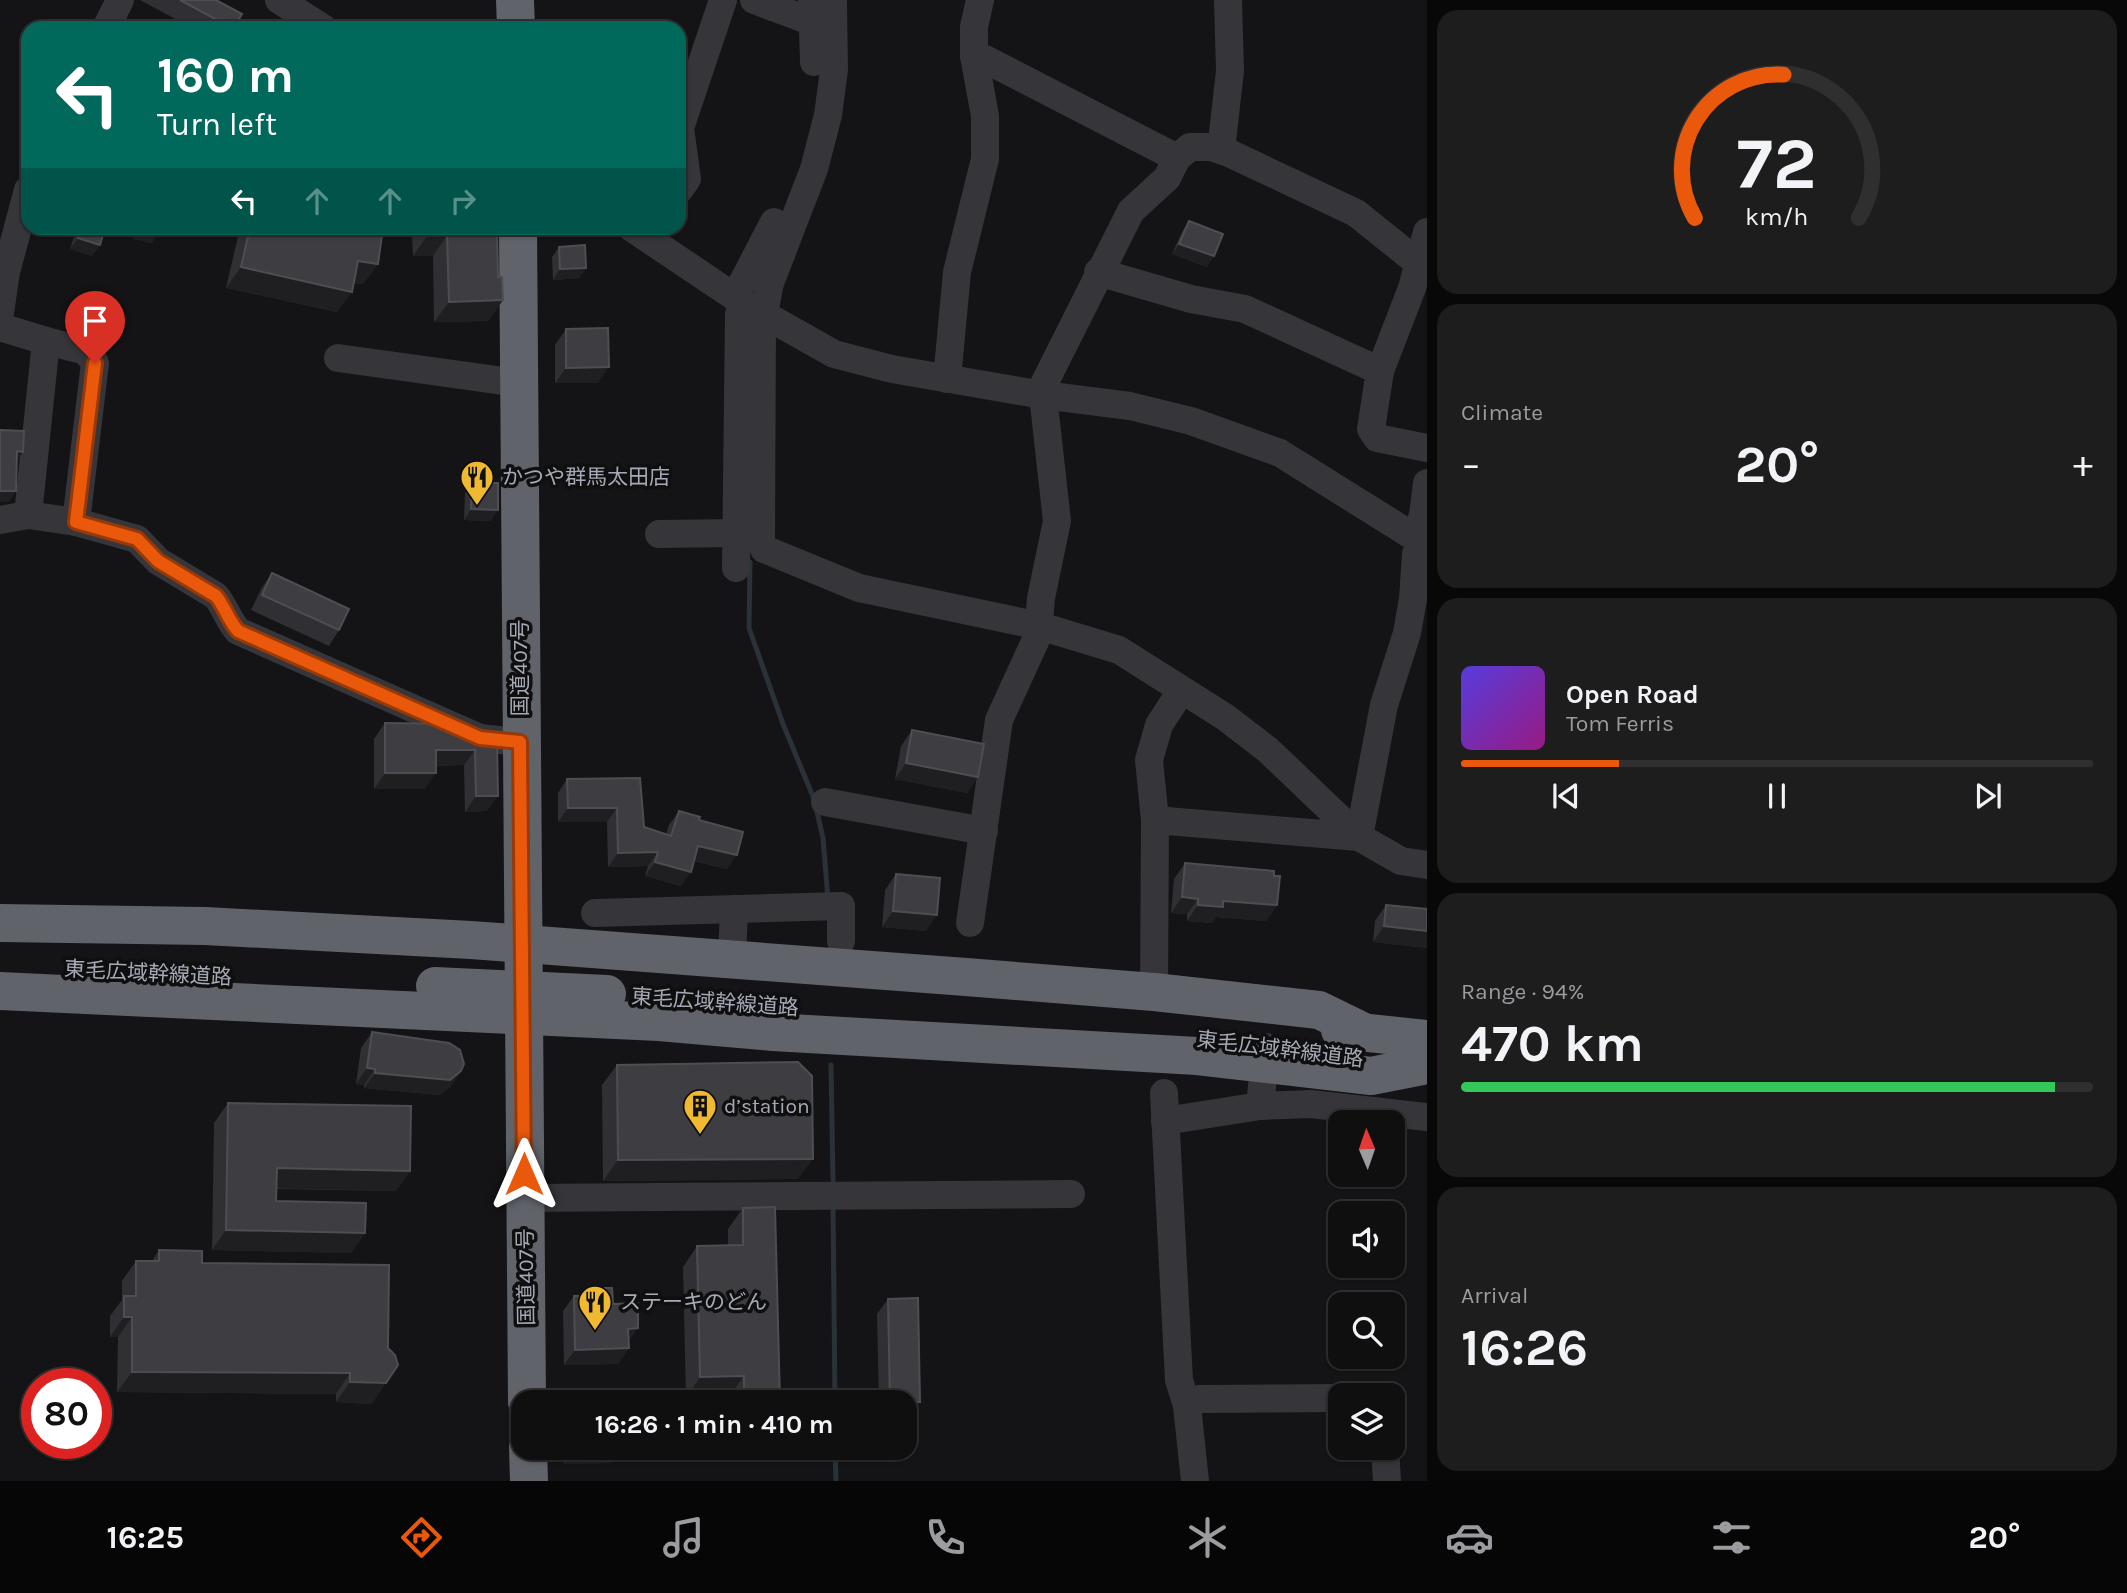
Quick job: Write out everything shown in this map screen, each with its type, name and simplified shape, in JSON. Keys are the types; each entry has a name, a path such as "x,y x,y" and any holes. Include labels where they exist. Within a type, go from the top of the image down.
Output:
{"highway":[{"path":"515,0 516,21"},
{"name":"国道407号","path":"518,235 527,1390"},
{"path":"0,923 205,926 522,944 1154,992 1320,1010 1366,1033"},
{"name":"東毛広域幹線道路","path":"0,943 435,973 1198,1015 1366,1033 1425,1057"},
{"name":"東毛広域幹線道路","path":"0,966 435,973"},
{"name":"東毛広域幹線道路","path":"606,982 1265,1055"},
{"path":"0,991 524,1014 1197,1056 1265,1055 1371,1076 1425,1057"},
{"path":"528,1460 529,1481"}],"street":[{"path":"279,0 312,21"},
{"path":"686,110 723,0"},
{"path":"754,0 812,11 814,62"},
{"path":"736,569 739,315 770,283 814,169 828,115 834,70 833,0"},
{"path":"947,379 957,272 985,159 985,116 974,56 974,27 980,0"},
{"path":"1222,150 1230,71 1228,0"},
{"path":"974,56 985,59 1177,158"},
{"path":"807,128 747,304 761,440 764,549 859,588 1040,626 1119,650 1268,750 1359,837 1401,861 1427,865"},
{"path":"971,923 999,720 1040,626 1041,598 1057,521 1043,395 1046,376 1131,211 1167,178 1177,158 1196,146 1222,150 1356,213 1417,262"},
{"path":"0,313 6,272 21,216"},
{"path":"1427,232 1412,288 1380,371 1371,429 1377,438 1427,448"},
{"path":"653,235 747,304 834,354 947,379 1142,409 1191,421 1280,453 1421,541"},
{"path":"1098,272 1191,299 1245,309 1380,371"},
{"path":"0,327 86,351 95,363 76,522"},
{"path":"28,515 46,341"},
{"path":"338,358 518,383"},
{"path":"1359,837 1384,705 1407,634 1427,483"},
{"path":"0,520 28,515 76,522 137,539 158,561 216,596 223,604 227,618 238,631 480,738 520,742"},
{"path":"659,534 737,533"},
{"path":"1154,992 1155,820 1149,760 1153,740 1181,691"},
{"path":"825,802 984,831"},
{"path":"1155,820 1359,837"},
{"path":"594,912 841,906 841,941"},
{"path":"732,959 734,909"},
{"path":"1260,1106 1265,1055"},
{"path":"1164,1093 1179,1380 1187,1406 1195,1481"},
{"path":"1165,1121 1260,1106 1311,1104 1427,1117"},
{"path":"524,1198 1071,1194"},
{"path":"1187,1406 1199,1399 1328,1398"},
{"path":"1386,1460 1387,1481"}],"building":[{"path":"180,0 216,0 242,14 238,21 219,21"},
{"path":"1189,221 1223,234 1214,256 1179,244"},
{"path":"79,235 103,235 100,245 78,238"},
{"path":"248,235 382,235 378,264 358,261 352,292 241,267"},
{"path":"447,235 497,235 498,277 502,277 503,300 449,302"},
{"path":"585,245 586,268 560,269 559,247"},
{"path":"608,328 609,367 566,368 566,329"},
{"path":"0,430 24,431 23,452 17,451 16,491 0,491"},
{"path":"472,483 498,483 498,510 471,509"},
{"path":"272,573 349,609 339,630 262,595"},
{"path":"385,723 454,724 497,740 498,796 476,796 475,750 436,750 436,773 385,773"},
{"path":"912,730 984,744 978,777 906,763"},
{"path":"640,778 644,827 671,836 679,811 700,817 699,820 743,832 737,855 698,846 691,872 655,862 658,852 618,853 617,808 568,808 567,779"},
{"path":"1185,863 1274,871 1274,876 1280,876 1277,905 1223,901 1223,907 1198,905 1198,899 1182,897"},
{"path":"896,874 940,878 937,915 893,911"},
{"path":"1386,905 1427,909 1427,931 1384,926"},
{"path":"372,1032 449,1043 460,1050 464,1064 461,1071 450,1080 375,1073 375,1069 367,1068"},
{"name":"d’station","path":"798,1062 812,1076 813,1159 618,1160 617,1065"},
{"path":"228,1103 411,1106 410,1171 277,1168 276,1201 366,1203 365,1233 226,1230"},
{"path":"775,1207 780,1390 744,1390 744,1376 700,1377 697,1246 743,1245 743,1208"},
{"path":"159,1250 202,1251 202,1263 389,1265 388,1348 395,1355 398,1365 386,1383 350,1382 350,1373 132,1372 132,1317 124,1317 124,1296 136,1296 136,1261 159,1261"},
{"name":"ステーキのどん","path":"590,1288 612,1288 613,1304 638,1303 638,1328 628,1329 629,1348 575,1350 574,1296 590,1296"},
{"path":"918,1298 920,1402 917,1402 917,1390 890,1390 888,1299"}],"waterway":[{"path":"750,562 749,628 783,724 814,799 823,838 828,899"},
{"path":"831,1065 833,1180"},
{"path":"833,1204 835,1390"},
{"path":"835,1460 836,1481"}],"place":[{"name":"かつや群馬太田店","path":"477,507"},
{"name":"d’station","path":"700,1136"},
{"name":"ステーキのどん","path":"595,1332"}],"route":[{"path":"95,363 76,522 137,539 158,561 216,596 223,604 227,618 238,631 480,738 520,742 524,1174"}]}
